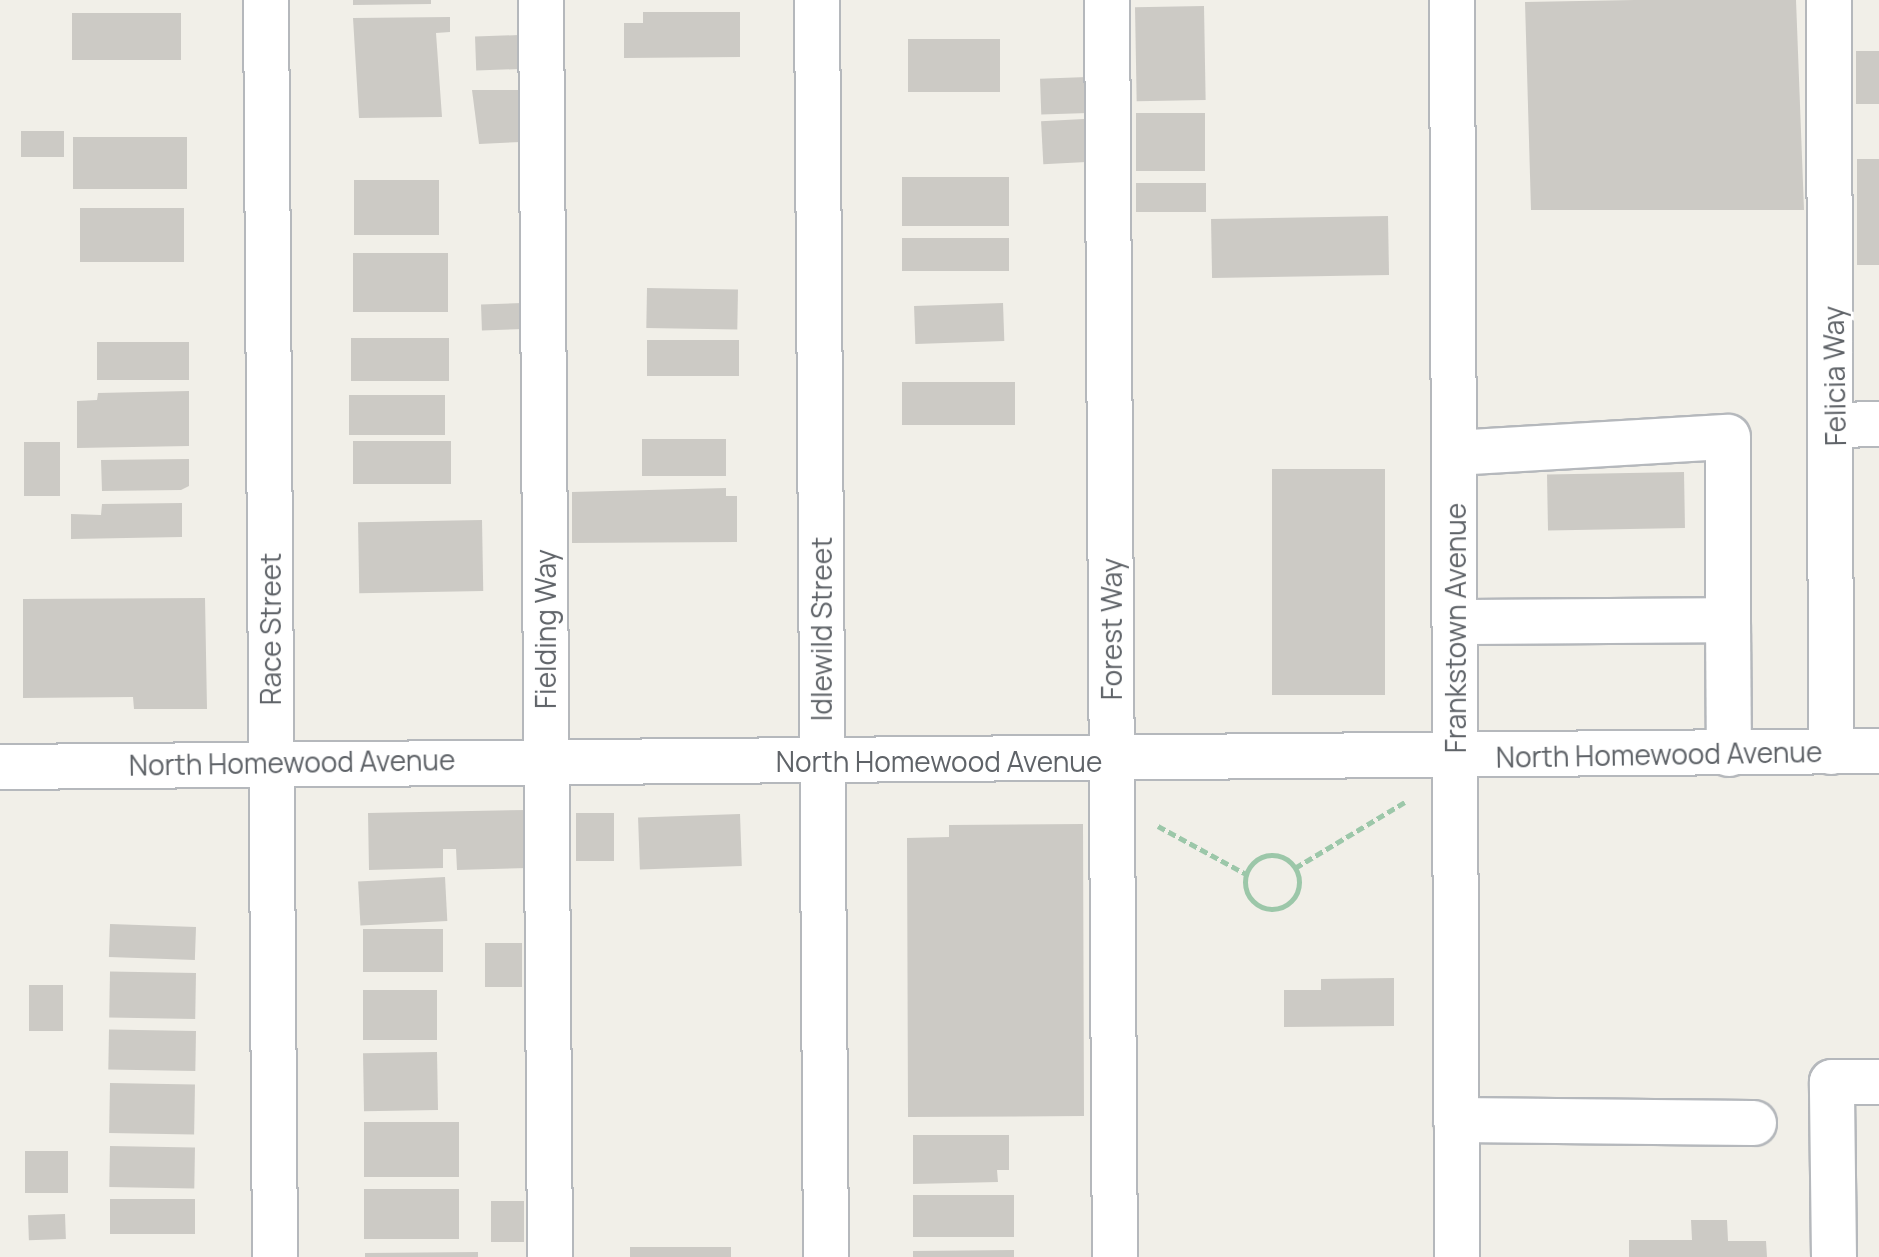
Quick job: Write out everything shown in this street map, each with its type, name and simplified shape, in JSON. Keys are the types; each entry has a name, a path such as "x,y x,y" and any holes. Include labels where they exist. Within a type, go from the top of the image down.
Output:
{"street":[{"name":"Race Street","path":"266,0 275,1257"},
{"name":"Fielding Way","path":"541,0 550,1257"},
{"name":"Idlewild Street","path":"817,0 826,1257"},
{"name":"Forest Way","path":"1107,0 1115,1257"},
{"name":"Frankstown Avenue","path":"1452,0 1457,1257"},
{"name":"Felicia Way","path":"1829,0 1836,425 1831,752"},
{"path":"1836,425 1879,424"},
{"path":"1455,453 1728,437 1729,754"},
{"path":"1455,622 1728,600"},
{"name":"North Homewood Avenue","path":"0,767 546,759 1111,761 1879,751"},
{"path":"1834,1257 1832,1082 1879,1082"},
{"path":"1456,1120 1754,1123"}],"path":[{"path":"1295,868 1405,802"},
{"path":"1143,817 1246,874 1252,899 1276,908 1296,894 1295,868 1282,856 1264,856 1246,874"}],"building":[{"path":"353,0 431,0 431,4 353,5"},
{"path":"1796,0 1804,210 1531,210 1525,2"},
{"path":"1204,6 1206,100 1137,101 1135,7"},
{"path":"643,12 740,12 740,57 624,58 624,23 643,23"},
{"path":"72,13 181,13 181,60 72,60"},
{"path":"450,17 450,32 436,33 442,117 359,118 353,18"},
{"path":"519,35 520,69 476,71 475,37"},
{"path":"908,39 1000,39 1000,92 908,92"},
{"path":"1856,51 1879,51 1879,104 1856,104"},
{"path":"1087,77 1088,113 1041,115 1040,79"},
{"path":"472,90 520,90 521,142 479,144"},
{"path":"1136,113 1205,113 1205,171 1136,171"},
{"path":"1084,119 1086,162 1043,164 1041,121"},
{"path":"21,131 64,131 64,157 21,157"},
{"path":"73,137 187,137 187,189 73,189"},
{"path":"1857,159 1879,159 1879,265 1857,265"},
{"path":"902,177 1009,177 1009,226 902,226"},
{"path":"354,180 439,180 439,235 354,235"},
{"path":"1136,183 1206,183 1206,212 1136,212"},
{"path":"80,208 184,208 184,262 80,262"},
{"path":"1388,216 1389,275 1212,278 1211,219"},
{"path":"902,238 1009,238 1009,271 902,271"},
{"path":"353,253 448,253 448,312 353,312"},
{"path":"647,288 738,290 737,330 646,328"},
{"path":"522,303 523,329 482,330 481,304"},
{"path":"1003,303 1004,341 915,344 914,306"},
{"path":"351,338 449,338 449,381 351,381"},
{"path":"647,340 739,340 739,376 647,376"},
{"path":"97,342 189,342 189,380 97,380"},
{"path":"902,382 1015,382 1015,425 902,425"},
{"path":"189,391 189,446 77,448 77,401 97,400 98,393"},
{"path":"349,395 445,395 445,435 349,435"},
{"path":"642,439 726,439 726,476 642,476"},
{"path":"353,441 451,441 451,484 353,484"},
{"path":"24,442 60,442 60,496 24,496"},
{"path":"189,459 189,486 181,490 102,491 101,460"},
{"path":"1272,469 1385,469 1385,695 1272,695"},
{"path":"1684,472 1685,528 1548,530 1547,474"},
{"path":"726,488 726,496 737,496 737,542 572,543 572,492"},
{"path":"182,503 182,537 71,539 71,514 101,515 102,504"},
{"path":"482,520 483,591 359,593 358,522"},
{"path":"205,598 207,709 134,709 133,697 23,698 23,599"},
{"path":"527,810 528,868 457,870 456,849 443,849 443,868 369,870 368,813"},
{"path":"576,813 614,813 614,861 576,861"},
{"path":"740,814 742,866 640,870 638,818"},
{"path":"1083,824 1084,1116 908,1117 907,838 949,837 949,825"},
{"path":"445,877 447,921 360,925 358,882"},
{"path":"110,924 196,927 195,960 109,957"},
{"path":"363,929 443,929 443,972 363,972"},
{"path":"485,943 522,943 522,987 485,987"},
{"path":"110,971 196,973 195,1019 109,1017"},
{"path":"1394,978 1394,1026 1284,1027 1284,990 1321,990 1321,979"},
{"path":"29,985 63,985 63,1031 29,1031"},
{"path":"363,990 437,990 437,1040 363,1040"},
{"path":"109,1029 196,1031 195,1071 108,1069"},
{"path":"437,1052 438,1110 364,1111 363,1053"},
{"path":"110,1083 195,1084 194,1134 109,1133"},
{"path":"364,1122 459,1122 459,1177 364,1177"},
{"path":"913,1135 1009,1135 1009,1170 997,1170 998,1182 913,1184"},
{"path":"110,1146 195,1147 194,1188 109,1187"},
{"path":"25,1151 68,1151 68,1193 25,1193"},
{"path":"364,1189 459,1189 459,1239 364,1239"},
{"path":"913,1195 1014,1195 1014,1237 913,1237"},
{"path":"110,1199 195,1199 195,1234 110,1234"},
{"path":"491,1201 524,1201 524,1242 491,1242"},
{"path":"65,1214 66,1239 29,1240 28,1215"},
{"path":"1691,1220 1727,1220 1728,1241 1766,1241 1767,1257 1629,1257 1629,1240 1692,1240"},
{"path":"630,1247 731,1247 731,1257 630,1257"},
{"path":"1014,1250 1014,1257 913,1257 913,1251"},
{"path":"478,1252 478,1257 365,1257 365,1253"}]}
